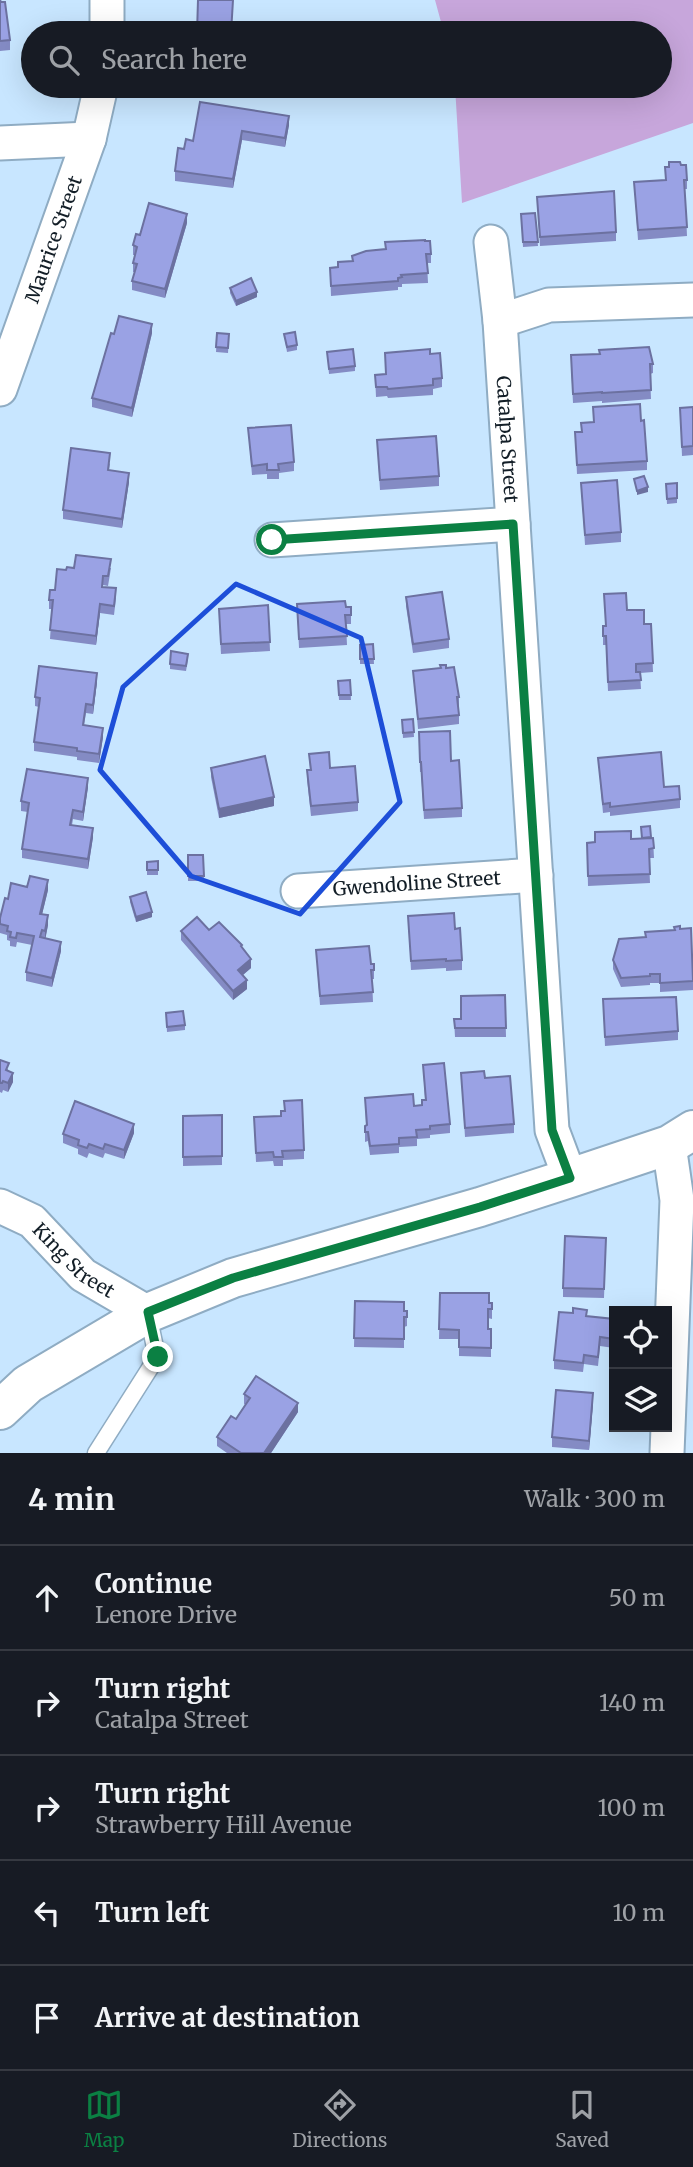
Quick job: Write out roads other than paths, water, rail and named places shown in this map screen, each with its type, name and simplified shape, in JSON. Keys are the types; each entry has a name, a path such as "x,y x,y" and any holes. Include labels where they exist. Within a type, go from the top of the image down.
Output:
{"main road":[{"path":"0,1410 28,1384 148,1312 233,1278 467,1211 570,1178 681,1137"}],"street":[{"path":"107,0 107,21"},
{"name":"Maurice Street","path":"0,389 89,139 98,98"},
{"path":"0,143 89,139"},
{"name":"Catalpa Street","path":"491,242 500,321 552,1130 570,1178"},
{"path":"500,321 549,305 693,300"},
{"path":"272,540 513,524"},
{"name":"Gwendoline Street","path":"298,891 536,876"},
{"path":"676,1433 677,1200 681,1137"},
{"name":"King Street","path":"0,1206 32,1221 83,1275 148,1312"}],"lane":[{"path":"96,1453 158,1357 148,1312"}]}
